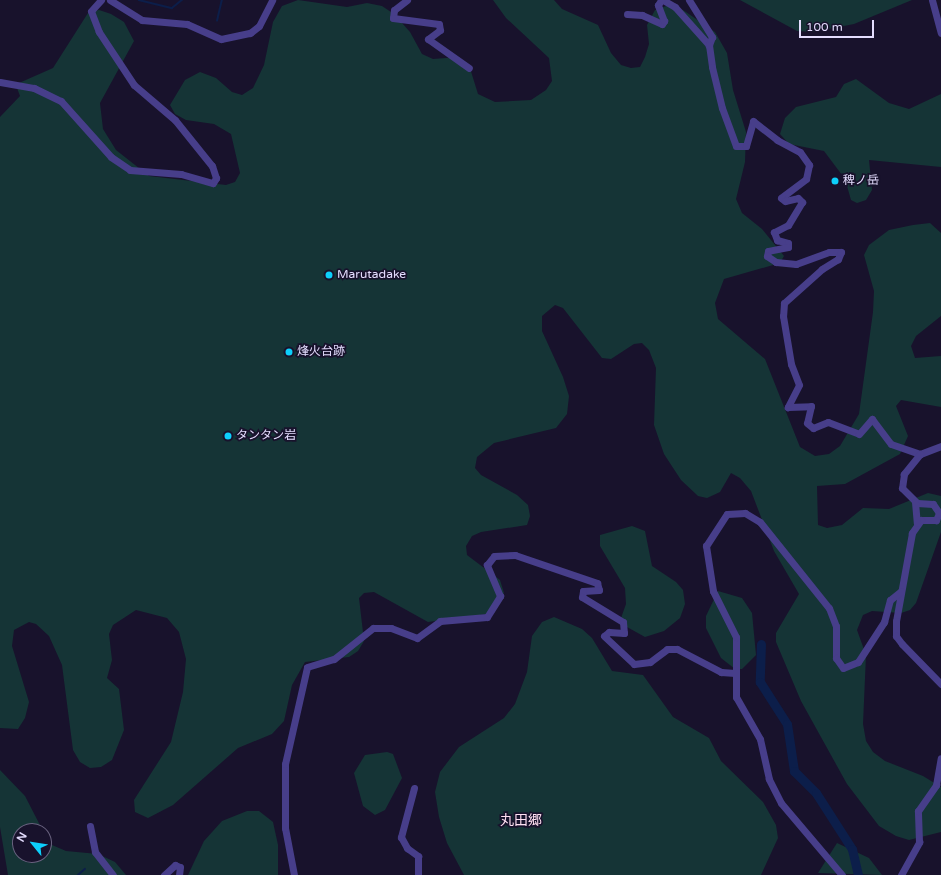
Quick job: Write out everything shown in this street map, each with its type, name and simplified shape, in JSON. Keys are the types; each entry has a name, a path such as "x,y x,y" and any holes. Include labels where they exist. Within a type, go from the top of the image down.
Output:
{"street":[{"path":"0,82 34,88 61,101 111,157 130,170 181,174 213,183 216,178 212,166 175,120 134,85 98,32 91,11 101,0"},
{"path":"110,0 142,20 187,24 221,39 250,33 259,26 272,0"},
{"path":"407,0 394,10 393,18 439,24 440,30 428,39 469,68"},
{"path":"627,14 642,15 662,24 664,21 658,5 662,0 675,7 709,45 722,108 736,146 746,146 753,121 776,140 800,152 809,165 806,179 781,198 785,201 798,198 802,202 788,224 774,232 777,240 788,243 788,247 768,250 767,256 776,262 796,264 829,252 841,252 838,259 822,269 784,303 783,316 791,364 799,385 788,407 811,406 807,424 814,428 828,422 859,434 872,419 891,444 920,454"},
{"path":"689,0 712,37 709,45"},
{"path":"932,0 941,32"},
{"path":"941,446 920,454 904,474 902,488 915,502 917,523 905,556 896,636 941,684"},
{"path":"915,502 932,504 939,513 936,520 920,520 917,523"},
{"path":"842,875 777,798 769,779 760,739 736,697 736,637 713,591 706,554 709,539 727,514 744,513 760,522 829,608 836,626 836,658 843,668 858,662 884,622 890,600 901,591"},
{"path":"294,875 285,828 285,764 307,667 334,659 373,628 391,628 417,638 440,621 486,617 500,596 487,565 494,556 515,555 598,584 599,590 583,591 582,597 623,622 624,633 610,632 604,636 634,664 650,662 667,649 677,649 721,672 735,673"},
{"path":"901,875 919,842 918,811 936,785 941,758"},
{"path":"414,788 401,836 407,848 418,856 418,875"},
{"path":"90,826 95,852 113,875"},
{"path":"164,875 175,865 180,867 179,875"}],"green space":[{"path":"298,0 347,7 367,3 382,6 394,14 410,32 422,54 433,59 459,57 469,65 478,94 495,102 531,100 546,90 552,81 549,58 506,18 493,0 554,0 562,9 598,25 611,53 621,65 631,68 640,67 645,57 649,44 647,25 655,10 669,5 683,10 715,32 727,53 733,90 746,132 745,162 736,199 742,213 762,229 784,256 780,263 724,279 715,303 718,319 765,359 800,447 815,456 829,454 840,446 859,414 873,312 874,291 864,255 869,245 889,230 913,225 930,223 941,233 941,316 916,336 911,346 915,358 941,356 941,407 901,400 896,406 908,436 900,454 845,484 817,486 818,525 827,528 842,525 863,508 889,509 928,493 941,496 941,532 916,603 910,610 901,613 872,611 863,615 857,630 866,655 863,724 866,741 873,752 885,761 923,776 941,787 941,832 909,840 896,836 879,826 847,784 801,701 776,642 776,633 799,594 774,551 751,491 740,478 731,473 720,492 707,498 698,496 681,480 664,454 654,425 656,368 649,350 642,343 634,344 611,359 602,358 563,308 555,305 542,316 542,331 563,377 569,396 567,414 556,428 494,443 477,457 475,468 481,475 517,495 528,505 530,516 527,525 481,532 472,536 466,546 467,555 500,580 504,593 494,613 428,622 374,592 364,593 359,598 364,641 358,651 349,657 305,662 292,685 284,721 272,734 238,748 173,805 148,818 135,812 134,800 171,742 183,692 186,659 179,632 167,618 136,610 113,625 109,634 112,660 107,678 119,689 124,730 112,760 101,767 90,768 80,762 73,750 62,665 49,636 36,624 29,622 14,630 12,646 29,702 25,718 18,729 0,728 0,117 20,96 17,88 10,87 53,68 88,13 99,10 111,14 124,22 134,41 100,103 103,129 116,150 149,176 226,185 235,182 240,173 231,134 214,124 186,120 175,114 170,105 185,80 200,72 216,78 232,92 242,95 253,88 264,65 273,22 282,6"},
{"path":"740,0 912,0 854,24 813,32 797,31"},
{"path":"856,79 889,103 909,109 941,94 941,167 869,160 872,190 866,200 857,203 851,200 845,179 824,151 789,144 780,134 785,118 796,107 836,97 844,84"},
{"path":"632,526 645,531 652,566 676,582 683,590 685,604 680,618 664,631 645,637 627,627 621,618 626,604 625,588 600,546 600,535"},
{"path":"718,591 742,598 752,613 756,655 742,669 735,669 721,658 706,628 706,616"},
{"path":"554,617 582,629 592,638 612,671 643,675 673,717 709,738 721,761 763,802 776,825 778,838 761,875 464,875 447,843 439,817 435,792 440,772 459,747 504,718 515,704 527,672 532,636 542,622"},
{"path":"387,752 393,754 402,778 385,810 375,815 363,806 354,773 365,755"},
{"path":"0,770 25,796 39,823 12,823 12,863 52,863 52,845 66,851 98,854 115,862 126,875 8,875 0,827"},
{"path":"247,811 259,811 273,822 278,845 278,875 188,875 204,841 222,821"},
{"path":"837,843 869,858 882,875 818,873"}],"waterway":[{"path":"139,0 172,8 182,0"},
{"path":"217,21 222,0"},
{"path":"761,644 760,682 787,724 794,771 816,793 852,849 858,875"},
{"path":"78,875 85,869"}],"place":[{"name":"稗ノ岳","path":"835,181"},
{"name":"Marutadake","path":"329,275"},
{"name":"烽火台跡","path":"289,352"},
{"name":"タンタン岩","path":"228,436"}],"district":[{"name":"丸田郷","path":"521,821"}]}
